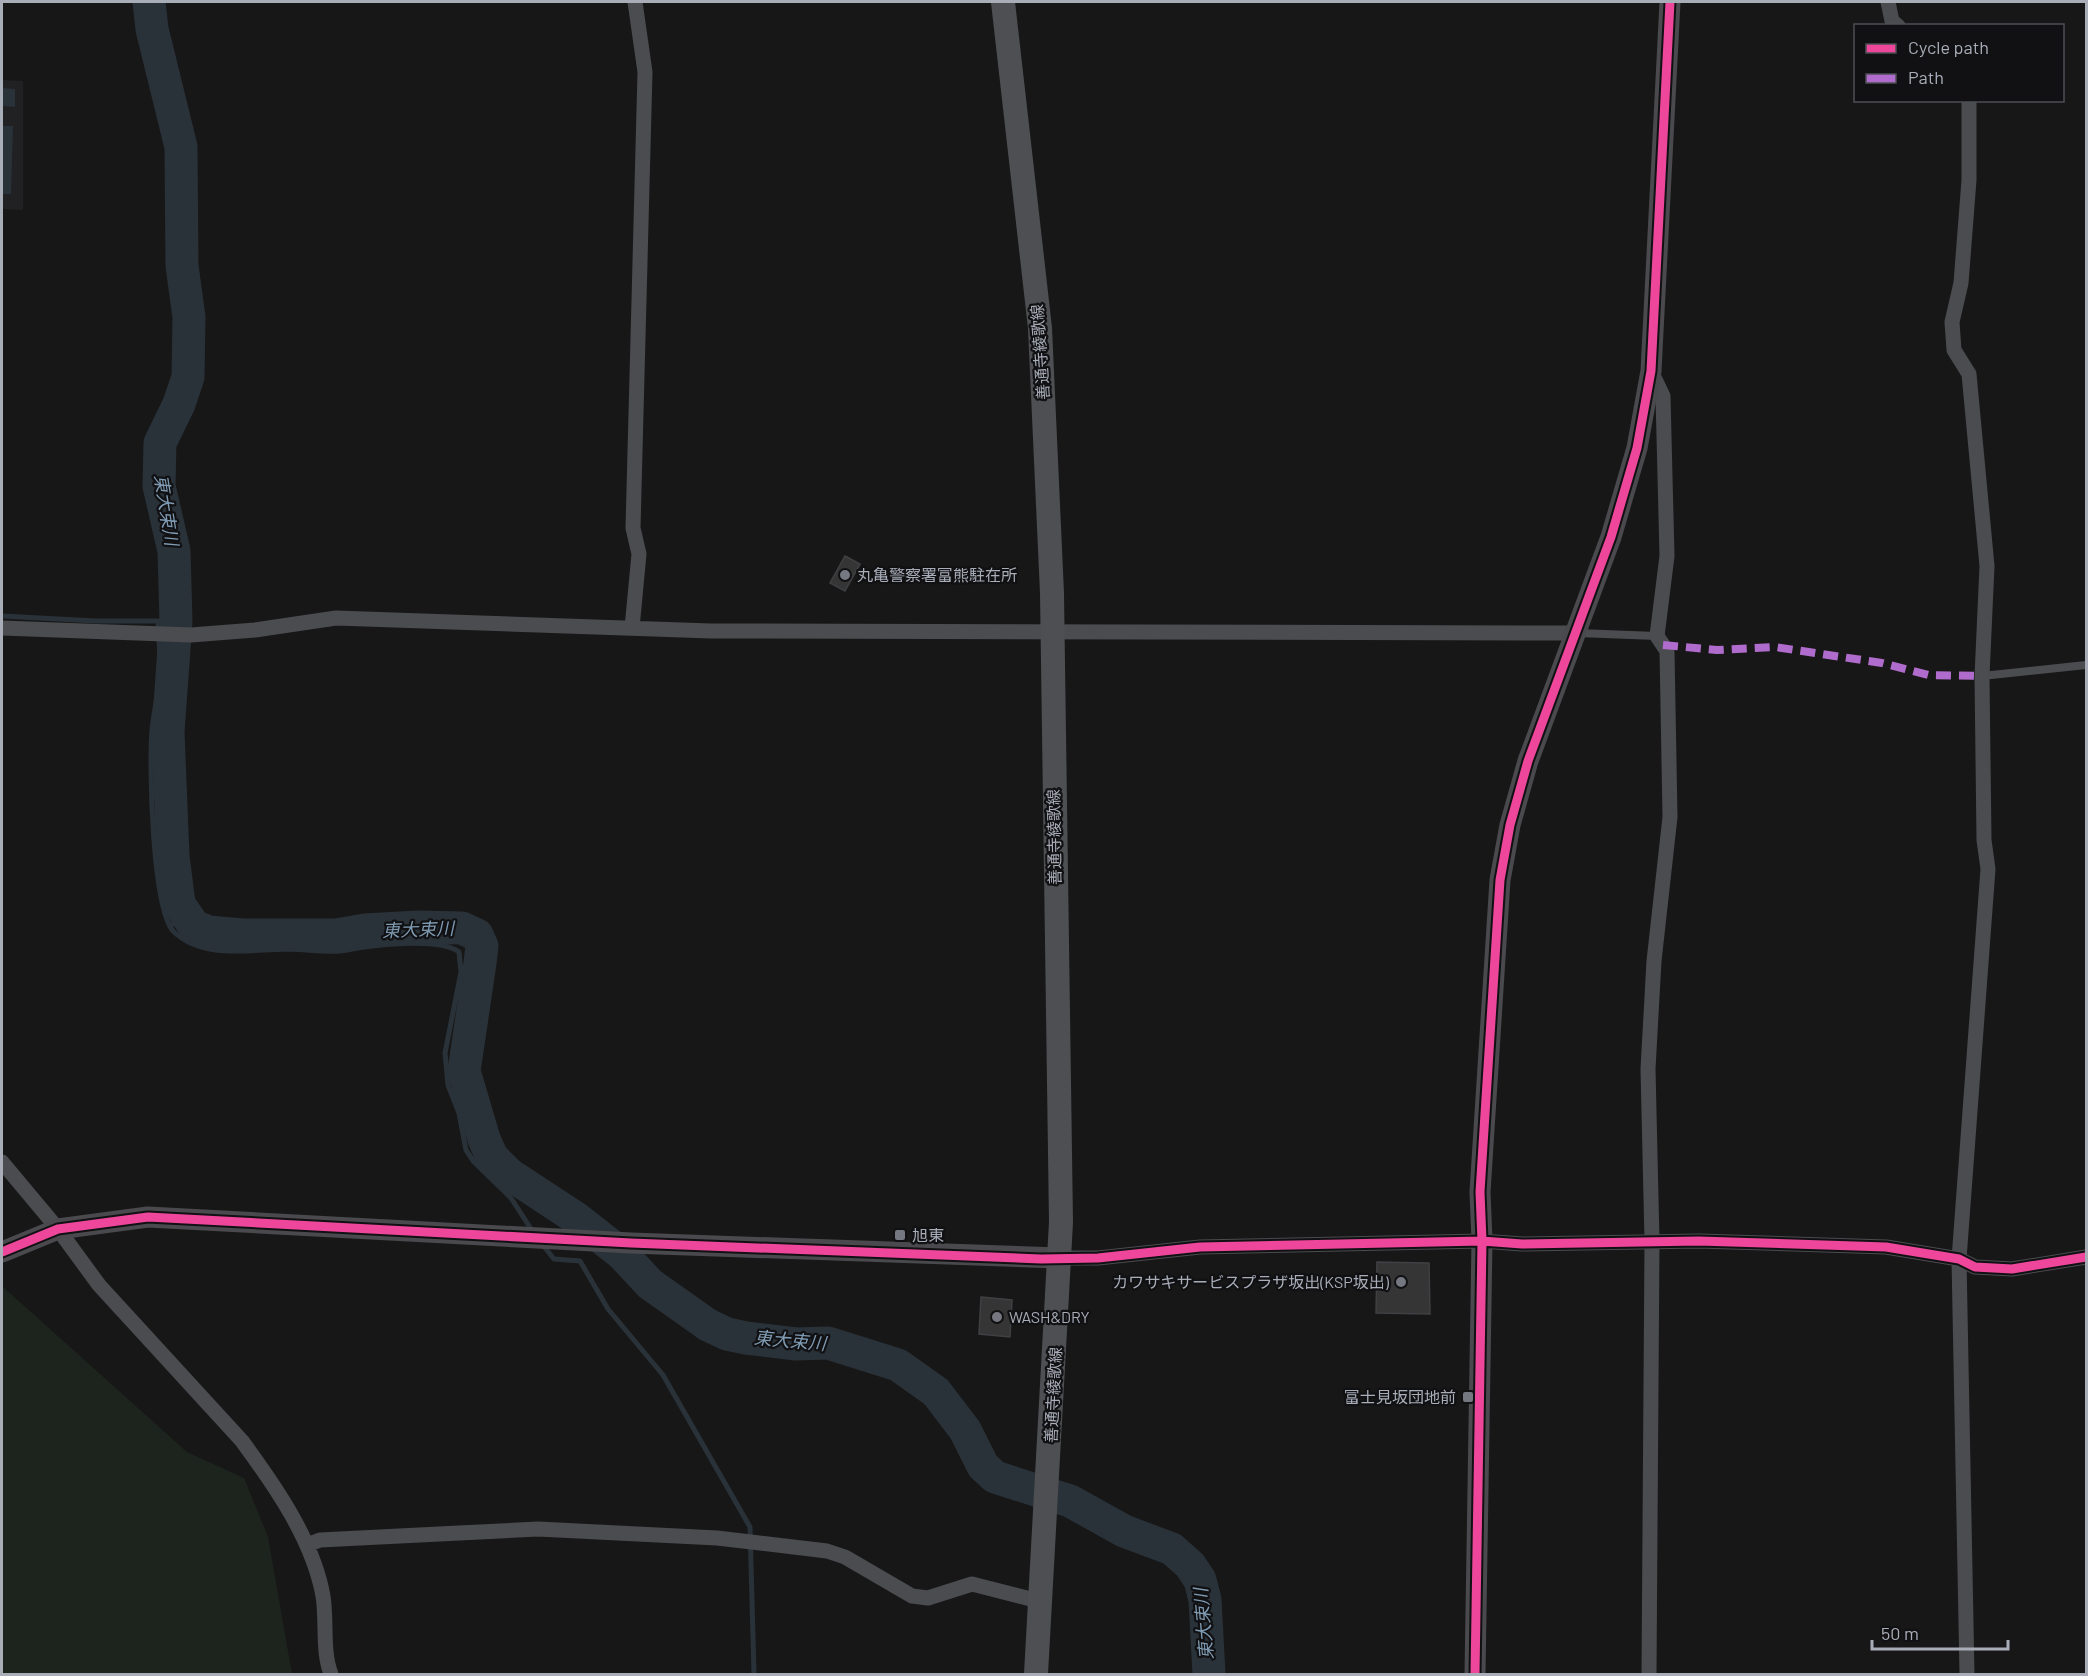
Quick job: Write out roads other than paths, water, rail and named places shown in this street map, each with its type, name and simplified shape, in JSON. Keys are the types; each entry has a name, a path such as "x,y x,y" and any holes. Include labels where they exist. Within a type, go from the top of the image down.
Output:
{"main road":[{"name":"善通寺綾歌線","path":"1003,2 1040,328 1051,631 1060,1258 1036,1674"}],"street":[{"path":"632,628 639,554 633,528 645,72 635,2"},
{"path":"1475,1674 1482,1241 1480,1192 1500,880 1510,825 1528,761 1611,537 1633,459 1651,371 1670,2"},
{"path":"1888,2 1892,21 1896,24"},
{"path":"1967,1674 1959,1259 1988,869 1984,840 1982,676 1987,566 1969,374 1954,350 1953,322 1961,283 1969,180 1969,102"},
{"path":"1649,1674 1652,1241 1648,1069 1654,961 1670,817 1667,651 1657,636 1667,556 1663,396 1651,371"},
{"path":"2,628 191,635 255,630 336,618 632,628 1575,633"},
{"path":"2,1162 58,1229 99,1286 242,1441 262,1468 307,1545 322,1594 331,1674"},
{"path":"2,1252 58,1229 148,1217 631,1243 1060,1258 1098,1258 1200,1246 1482,1241 1522,1244 1652,1241 1886,1247 1959,1259 1975,1267 2012,1269 2086,1257"},
{"path":"307,1545 320,1540 538,1529 717,1538 752,1544 827,1551 844,1557 912,1596 928,1598 972,1584 1039,1601"}],"lane":[{"path":"1575,633 1657,636"},
{"path":"1982,676 2086,665"}],"waterway":[{"name":"東大束川","path":"149,2 152,29 181,147 182,266 189,317 188,377 179,404 160,443 159,486 174,551 176,621 168,732 173,856 179,904 194,926 209,932 242,935 336,935 365,930 418,927 462,928 477,935 482,946 464,1071 484,1139 492,1157 509,1174 576,1218 622,1254 650,1284 708,1325 727,1334 746,1338 796,1344 828,1343 898,1365 936,1392 965,1430 983,1466 995,1477 1070,1501 1124,1531 1172,1549 1190,1565 1200,1580 1205,1600 1209,1674"},
{"path":"2,616 96,621 176,621"},
{"path":"158,621 160,671 152,730 152,803 161,896 167,918 174,932 198,946 226,951 291,949 339,951 388,944 421,943 449,947 459,952 461,972 445,1053 448,1085 459,1113 466,1150 474,1162 511,1198 533,1232"},
{"path":"170,926 185,916"},
{"path":"542,1244 554,1259 580,1261 608,1309 663,1375 750,1527 754,1674"}],"place":[{"name":"丸亀警察署富熊駐在所","path":"845,575"},
{"name":"旭東","path":"900,1235"},
{"name":"カワサキサービスプラザ坂出(KSP坂出)","path":"1401,1282"},
{"name":"WASH&DRY","path":"997,1317"},
{"name":"富士見坂団地前","path":"1468,1397"}]}
